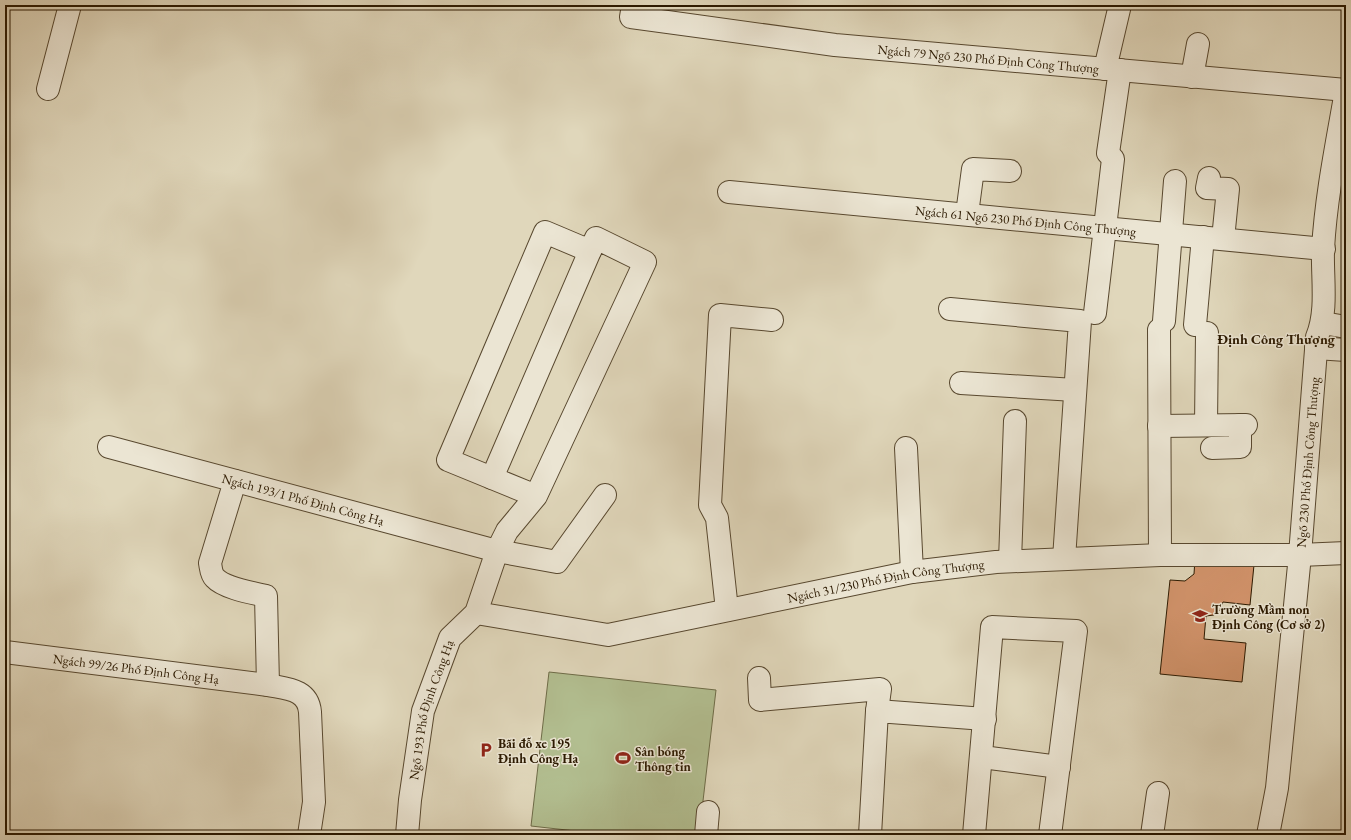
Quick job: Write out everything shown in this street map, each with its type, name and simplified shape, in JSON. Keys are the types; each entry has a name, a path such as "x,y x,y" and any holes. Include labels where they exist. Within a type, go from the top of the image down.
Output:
{"street":[{"path":"48,89 70,5"},
{"path":"1095,313 1105,227 1110,156 1113,70 1120,5"},
{"name":"Ngách 79 Ngõ 230 Phố Định Công Thượng","path":"632,11 835,45 1346,90"},
{"path":"1192,76 1198,44"},
{"name":"Ngõ 230 Phố Định Công Thượng","path":"1268,835 1277,788 1300,555 1317,337 1322,323 1324,248 1337,201 1346,90"},
{"path":"967,214 973,169 1010,171"},
{"path":"1206,425 1201,329 1213,238 1228,189 1207,188 1209,178"},
{"path":"1160,555 1159,426 1161,326 1175,181"},
{"name":"Ngách 61 Ngõ 230 Phố Định Công Thượng","path":"729,192 1324,248"},
{"path":"492,478 590,251 545,232 448,460 492,478 536,496"},
{"name":"Ngõ 193 Phố Định Công Hạ","path":"407,835 410,800 423,711 450,638 476,613 497,551 507,531 536,496 645,262 596,238 590,251"},
{"path":"950,309 1080,321 1064,559"},
{"path":"727,610 717,518 710,505 720,315 772,320"},
{"path":"1322,323 1346,327"},
{"path":"1316,348 1346,350"},
{"path":"961,383 1075,390"},
{"path":"1010,562 1015,421"},
{"path":"1159,426 1243,425 1240,447 1212,448"},
{"name":"Ngách 193/1 Phố Định Công Hạ","path":"109,447 234,482 497,551 557,562 605,495"},
{"path":"906,448 912,572"},
{"path":"234,482 210,563 211,570 214,578 220,582 242,590 266,596 268,685"},
{"name":"Ngách 31/230 Phố Định Công Thượng","path":"476,613 608,635 912,572 1010,562 1064,559 1160,555 1300,555 1346,553"},
{"path":"974,835 982,757 992,627 1076,631 1050,835"},
{"name":"Ngách 99/26 Phố Định Công Hạ","path":"5,652 268,685 299,692 305,696 309,704 314,802 309,835"},
{"path":"759,678 760,700 880,689 877,711 870,835"},
{"path":"877,711 985,719"},
{"path":"982,757 1059,767"},
{"path":"1152,835 1158,793"},
{"path":"706,835 708,812"}],"green space":[{"name":"Sân bóng Thông tin","path":"549,672 716,690 699,835 611,835 531,826"}],"building":[{"path":"1195,559 1254,565 1250,605 1223,602 1219,611 1214,615 1206,616 1204,639 1246,643 1242,682 1160,674 1170,580 1185,581 1194,574"}],"place":[{"name":"Trường Mầm non Định Công (Cơ sở 2)","path":"1200,616"},
{"name":"Bãi đỗ xe 195 Định Công Hạ","path":"486,750"},
{"name":"Sân bóng Thông tin","path":"623,758"}],"district":[{"name":"Định Công Thượng","path":"1276,339"}]}
